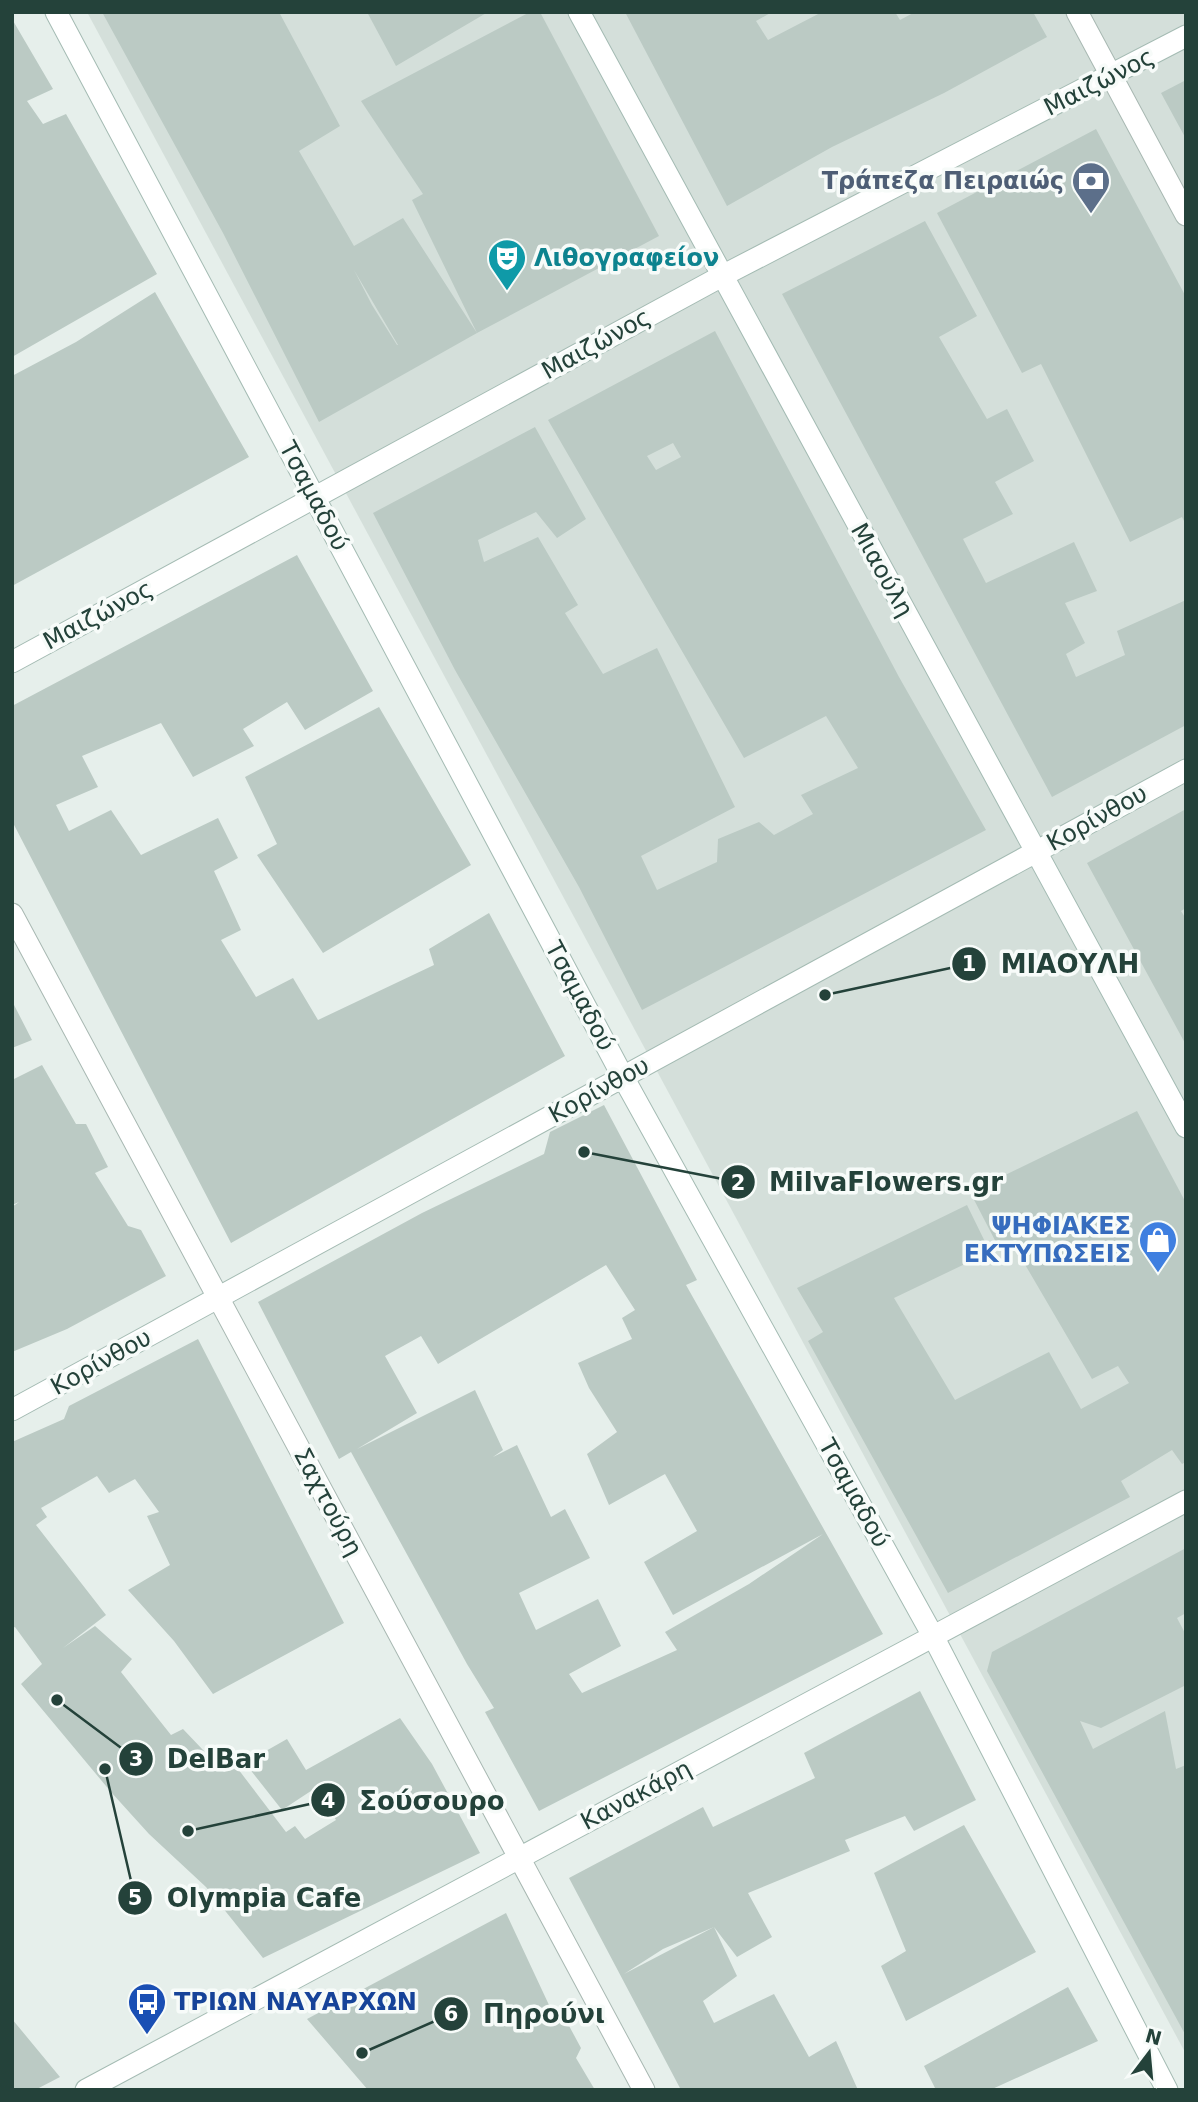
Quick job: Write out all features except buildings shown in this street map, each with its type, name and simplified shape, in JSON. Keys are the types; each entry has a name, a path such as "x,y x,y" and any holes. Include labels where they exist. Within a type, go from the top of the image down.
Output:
{"street":[{"name":"Τσαμαδού","path":"56,12 623,1077 933,1636 1167,2090"},
{"name":"Μιαούλη","path":"579,12 1186,1128"},
{"path":"1077,12 1186,215"},
{"name":"Μαιζώνος","path":"12,662 722,276 1186,36"},
{"name":"Κορίνθου","path":"12,1410 1186,770"},
{"name":"Σαχτούρη","path":"12,914 644,2090"},
{"name":"Κανακάρη","path":"86,2090 1186,1501"}],"shaded area":[{"path":"87,12 1186,12 1186,2054"}],"place":[{"name":"Τράπεζα Πειραιώς","path":"1091,215"},
{"name":"Λιθογραφείον","path":"507,292"},
{"name":"ΜΙΑΟΥΛΗ","path":"825,995"},
{"name":"MilvaFlowers.gr","path":"584,1152"},
{"name":"ΨΗΦΙΑΚΕΣ ΕΚΤΥΠΩΣΕΙΣ","path":"1158,1274"},
{"name":"DelBar","path":"57,1700"},
{"name":"Olympia Cafe","path":"105,1769"},
{"name":"Σούσουρο","path":"188,1831"},
{"name":"ΤΡΙΩΝ ΝΑΥΑΡΧΩΝ","path":"147,2036"},
{"name":"Πηρούνι","path":"362,2053"}]}
